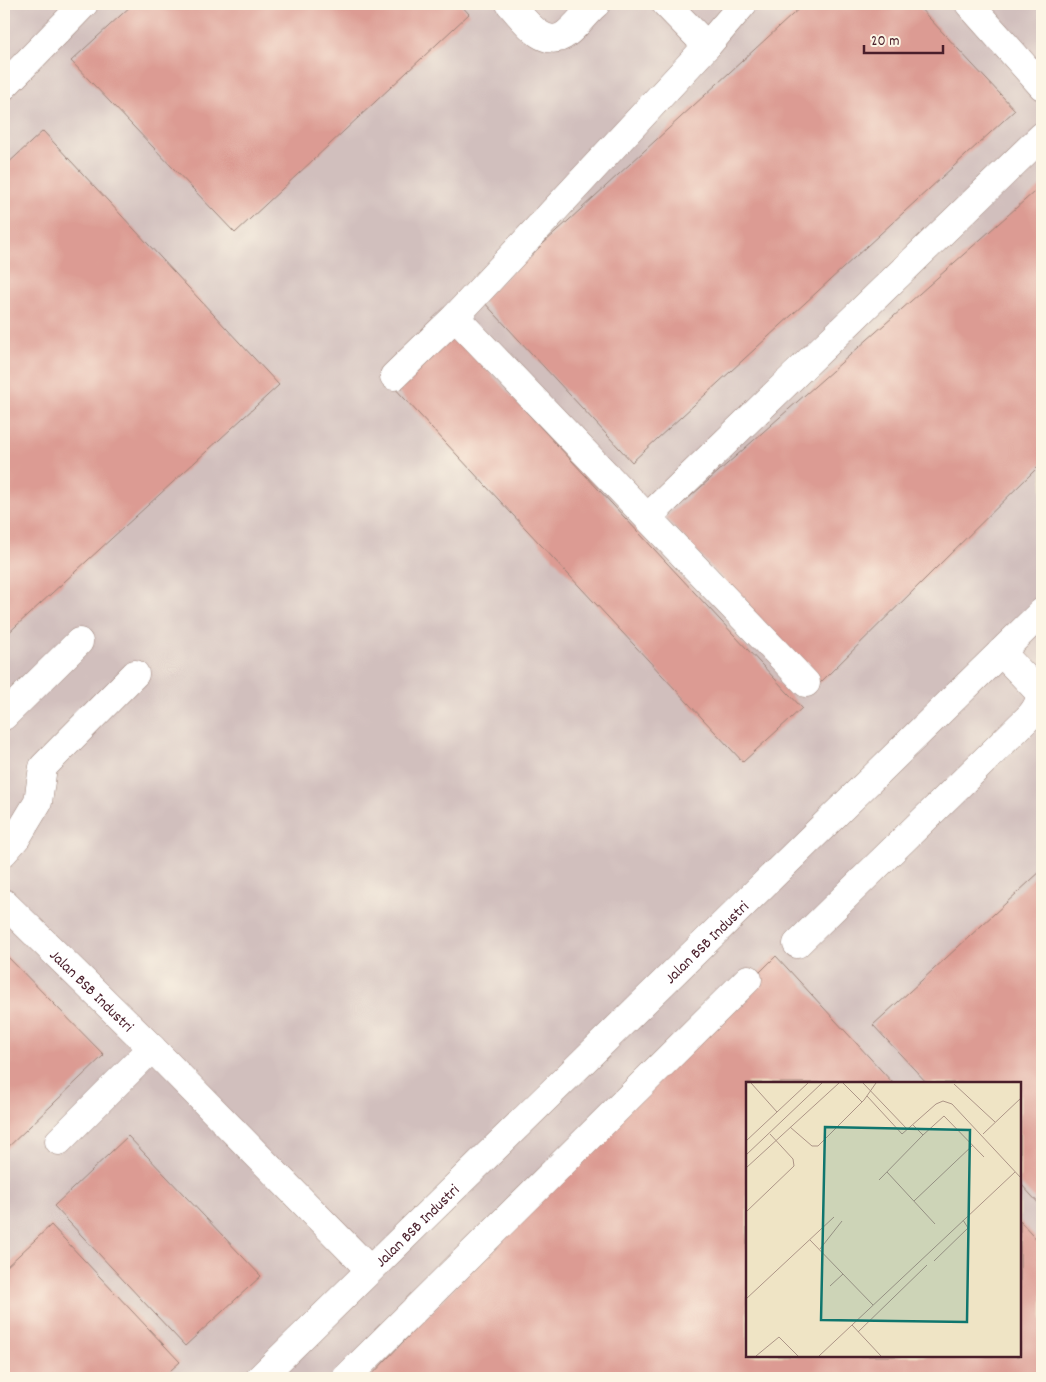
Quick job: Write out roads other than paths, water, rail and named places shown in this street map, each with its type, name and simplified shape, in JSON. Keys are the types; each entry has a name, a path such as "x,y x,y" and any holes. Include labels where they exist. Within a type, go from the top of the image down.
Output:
{"lane":[{"path":"4,86 84,4"},
{"path":"510,4 538,35 555,38 564,36 593,5"},
{"path":"666,4 707,46"},
{"path":"394,376 455,317 707,46 743,4"},
{"path":"969,4 1042,86"},
{"path":"648,517 1042,136"},
{"path":"455,317 806,683"},
{"name":"Jalan BSB Industri","path":"260,1378 1042,612"},
{"path":"4,716 79,642"},
{"path":"797,944 1034,710 1040,698 1039,692 1001,652"},
{"path":"4,852 17,837 38,802 43,766 134,674"},
{"name":"Jalan BSB Industri","path":"4,903 152,1048 370,1270"},
{"path":"346,1378 748,979"},
{"path":"59,1141 152,1048"}]}
